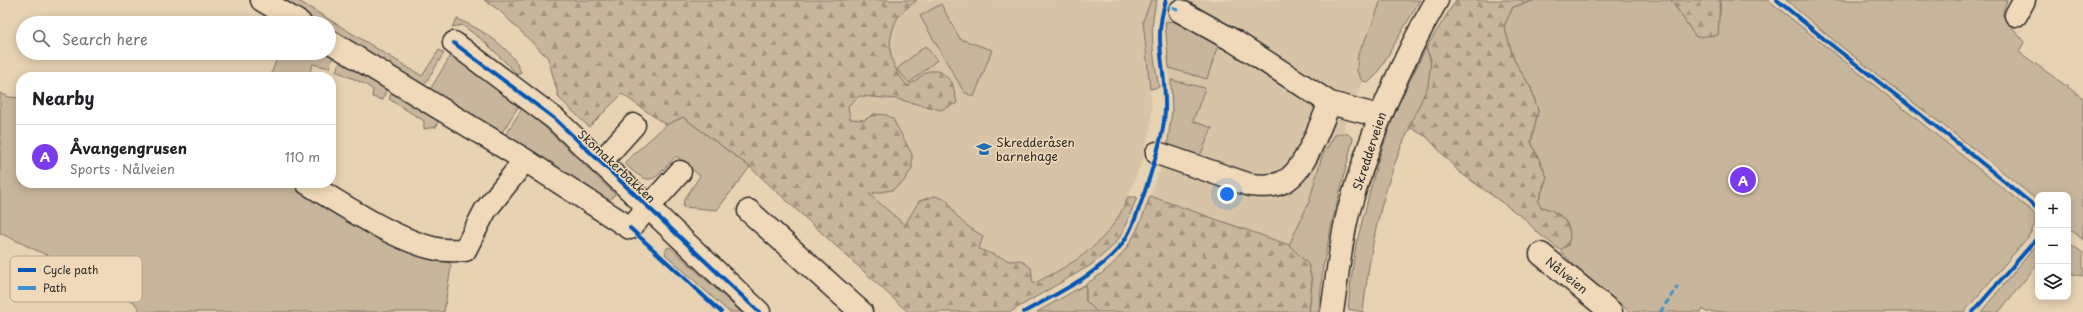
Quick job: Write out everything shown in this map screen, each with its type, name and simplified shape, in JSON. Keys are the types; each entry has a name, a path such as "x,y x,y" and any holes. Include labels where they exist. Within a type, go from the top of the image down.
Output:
{"street":[{"path":"262,0 288,16"},
{"name":"Skredderveien","path":"1332,312 1348,214 1379,116 1403,63 1437,0"},
{"path":"1180,11 1234,41 1330,103 1379,116"},
{"name":"Skomakerbakken","path":"454,43 539,106 759,312"},
{"name":"Skomakerbakken","path":"336,45 525,160 630,228 647,208"},
{"path":"1157,153 1250,185 1264,186 1283,182 1296,171 1312,144 1330,103"},
{"path":"600,163 634,125"},
{"path":"315,188 383,228 428,247 439,250 465,250 485,211 525,160"},
{"path":"647,208 680,172"},
{"path":"749,211 861,312"},
{"name":"Nålveien","path":"1541,254 1611,312"}],"shaded area":[{"name":"Skredderåsen barnehage","path":"691,0 1151,0 1143,21 1152,106 1151,125 1143,159 1123,209 1115,223 1095,247 1053,274 1024,289 905,226 858,185"},
{"path":"1172,0 1381,0 1357,71 1362,82 1342,133 1335,135 1322,156 1309,202 1289,245 1150,196 1169,145 1172,111 1165,22"}],"green space":[{"path":"279,0 297,0 323,16 305,16"},
{"path":"484,0 917,0 900,14 891,35 891,53 896,70 908,86 928,71 940,71 952,82 957,103 941,110 897,99 859,96 848,106 850,119 864,120 874,114 887,115 893,119 912,154 912,169 903,182 892,190 869,194 905,225 919,201 935,196 947,200 950,207 962,221 971,229 983,236 979,249 1010,261 1021,260 1031,268 1033,284 1063,268 1090,250 1111,227 1128,197 1137,197 1122,234 1113,246 1091,265 1010,312 908,312 750,167 683,117 666,125 622,94 589,127 559,98 548,58 499,10"},
{"path":"1151,0 1157,0 1154,10 1152,32 1159,87 1150,89 1143,21"},
{"path":"1381,0 1420,0 1377,74 1369,82 1362,81 1357,71 1358,54 1372,25"},
{"path":"1456,0 1535,0 1513,7 1504,26 1514,60 1531,88 1538,111 1531,142 1547,177 1538,202 1541,207 1558,214 1565,221 1570,232 1568,245 1560,250 1538,233 1525,219 1458,171 1427,137 1409,127 1428,86 1431,59 1426,48"},
{"path":"1535,0 1671,0 1696,37 1720,15 1720,0 1768,0 2035,214 2035,225 2028,237 1964,312 1706,312 1703,309 1701,312 1630,312 1580,272 1560,250 1568,245 1569,229 1562,217 1541,207 1538,202 1547,177 1531,142 1538,111 1531,88 1514,60 1504,26 1513,7"},
{"path":"1671,0 1720,0 1718,35 1696,37"},
{"path":"1786,0 2007,0 2002,15 2024,42 2019,52 2083,98 2083,240 2071,230 2071,192 2035,192 2035,198 1816,26"},
{"path":"941,4 960,39 992,50 974,97 964,92 920,16"},
{"path":"457,19 476,28 495,40 511,55 521,73 518,75 485,42 462,25 452,27"},
{"path":"1176,21 1219,42 1207,79 1169,68 1165,22"},
{"path":"336,24 422,76 439,50 444,53 423,87 336,35"},
{"path":"925,46 937,60 909,83 897,69"},
{"path":"1426,48 1431,71 1429,81 1422,104 1401,146 1385,194 1371,252 1363,312 1348,309 1356,245 1377,164 1396,109"},
{"path":"451,55 519,105 500,136 428,93"},
{"path":"342,57 387,86 383,100 372,97 373,90 365,84 336,71"},
{"path":"276,60 332,60 329,68 313,64 310,72 272,72"},
{"path":"1171,80 1205,88 1193,121 1212,128 1199,158 1167,148 1172,111"},
{"path":"393,89 439,118 436,127 424,129 424,121 389,99"},
{"path":"0,93 9,97 16,98 16,188 307,188 448,259 451,266 444,312 141,312 134,302 142,302 142,256 48,256 0,233"},
{"path":"522,108 532,115 615,194 606,205 504,138"},
{"path":"683,117 750,167 717,210 683,207 684,200 700,176 676,156 657,176 652,179 641,177 624,163 666,125"},
{"path":"1342,133 1348,134 1353,139 1332,223 1323,267 1319,312 1309,312 1312,281 1308,264 1289,245 1309,202 1322,156 1335,135"},
{"path":"1150,196 1289,245 1308,264 1312,281 1309,312 1097,312 1086,301 1086,284 1120,257 1140,223"},
{"path":"2071,244 2083,253 2083,276 2071,274"},
{"path":"670,247 741,312 729,312 665,254 667,248"},
{"path":"2035,247 2035,267 1999,312 1981,312"},
{"path":"1086,284 1086,301 1097,312 1037,312"}],"marked path":[{"path":"1164,5 1180,11"},
{"path":"1660,312 1678,286"}],"cycle path":[{"path":"1024,312 1080,280 1107,261 1126,238 1133,223 1150,176 1164,121 1165,88 1160,27 1166,0"},
{"path":"1777,0 2035,207"},
{"path":"454,43 555,119 759,312"},
{"path":"630,228 721,312"},
{"path":"1973,312 2035,240"}],"place":[{"name":"Skredderåsen barnehage","path":"984,149"},
{"name":"Åvangengrusen","path":"1743,180"}]}
